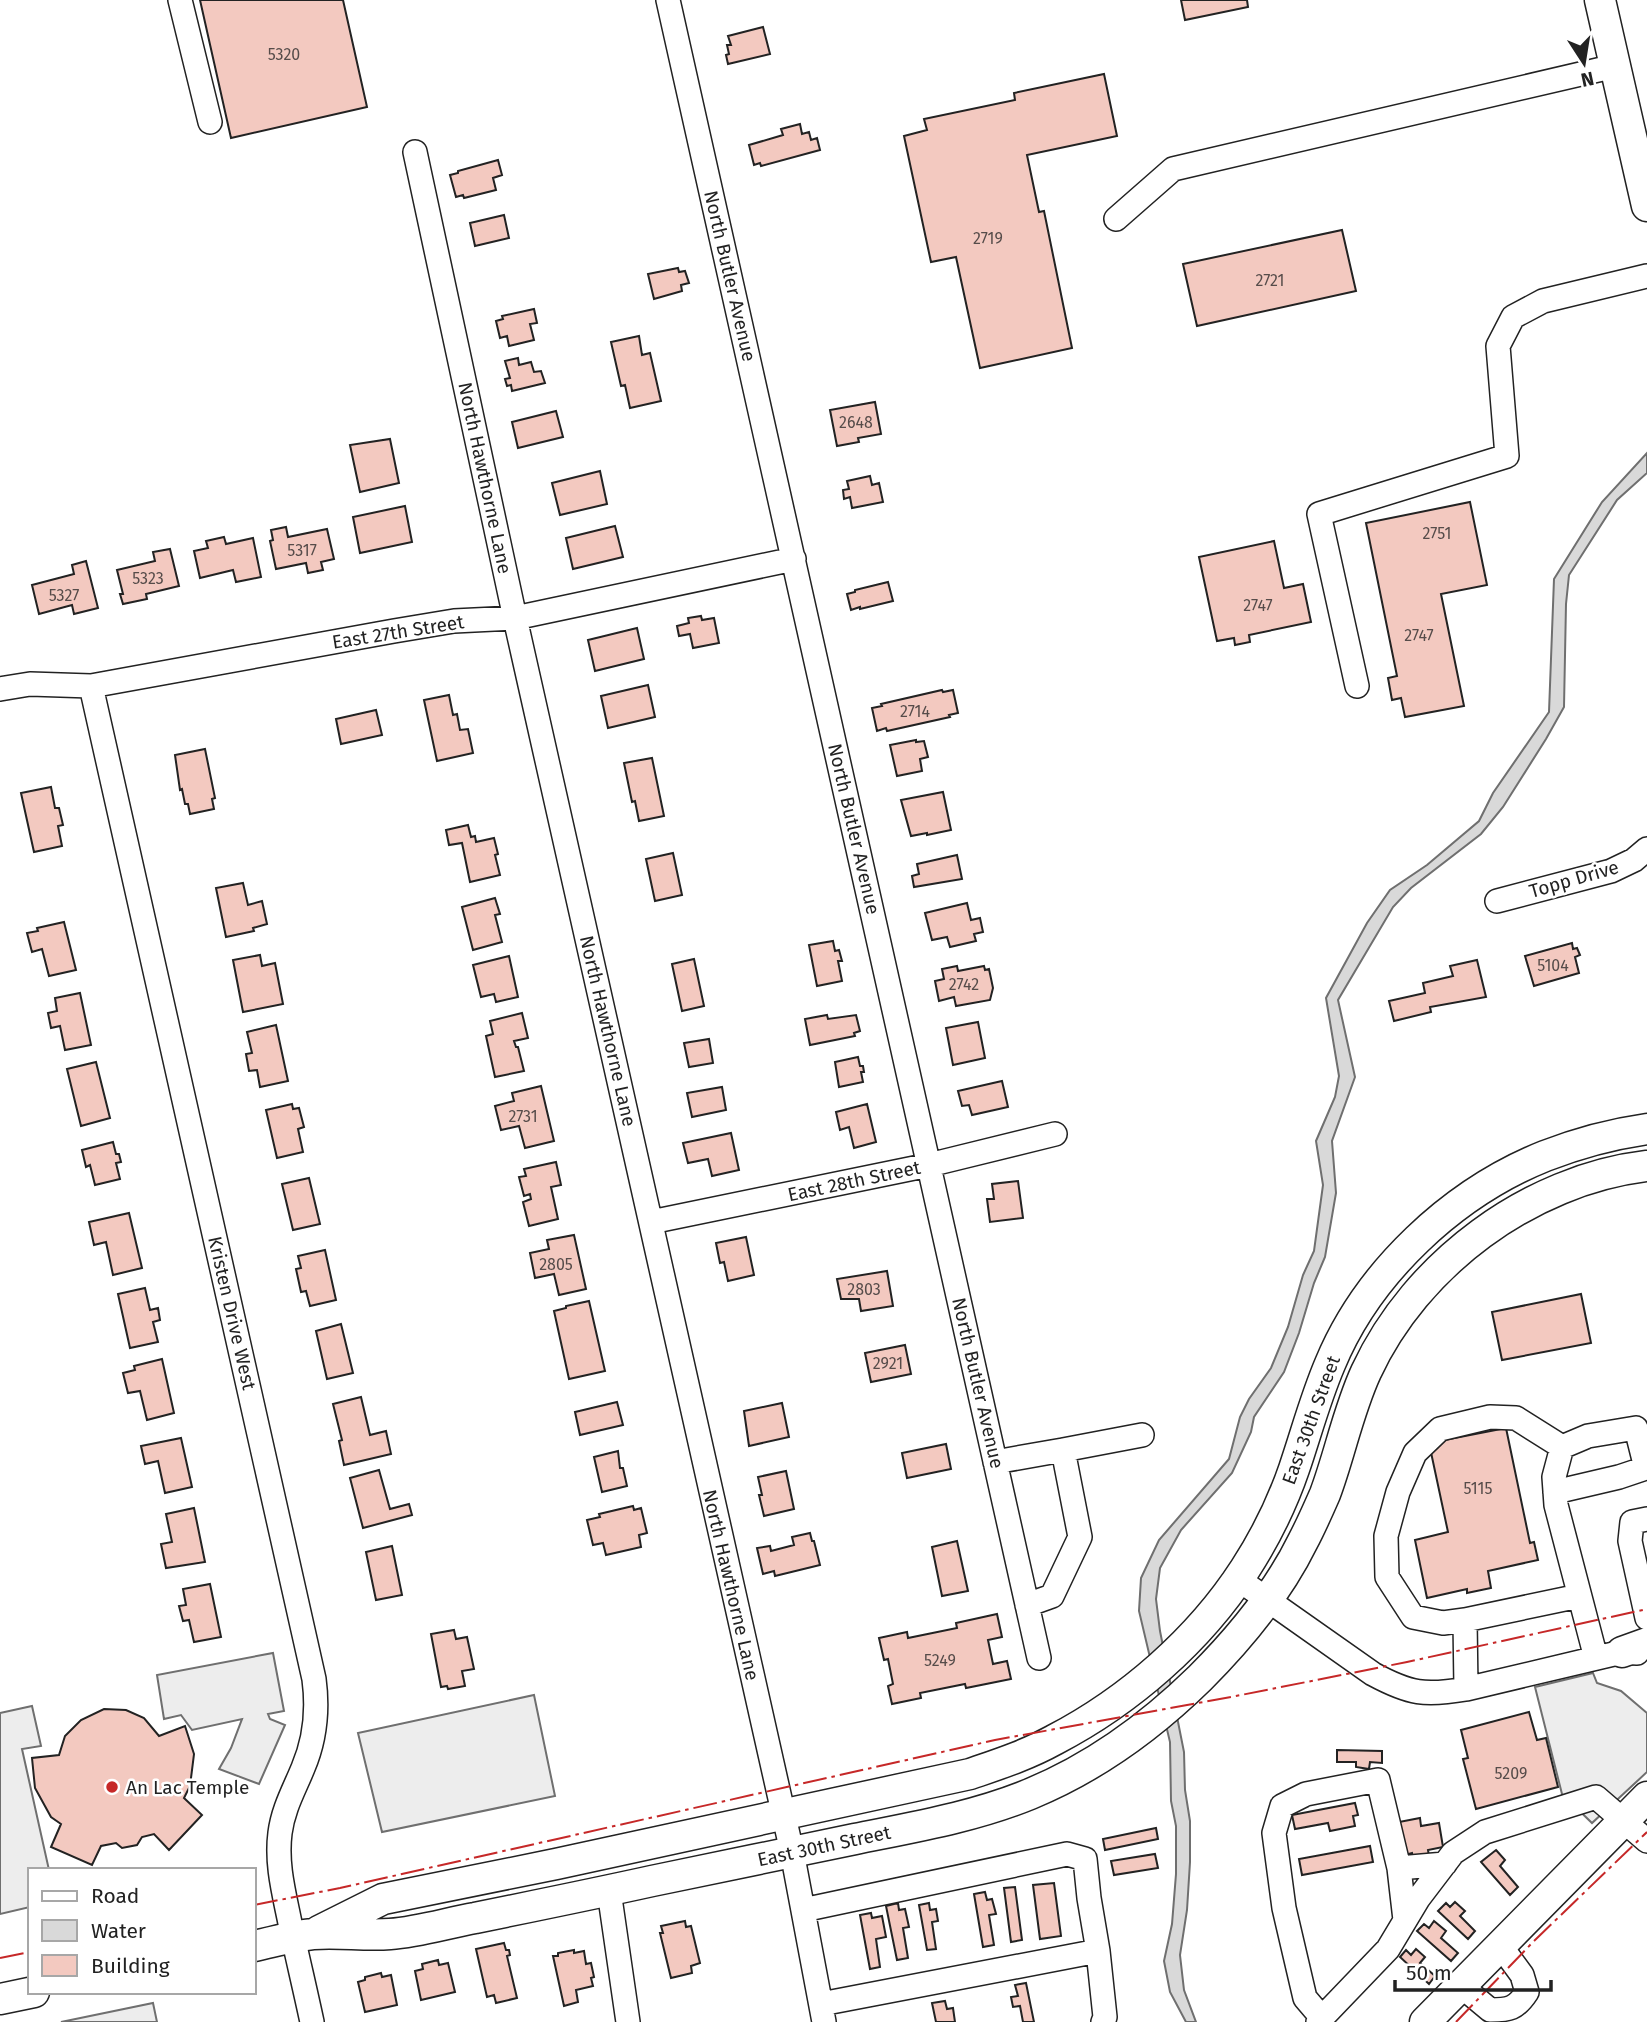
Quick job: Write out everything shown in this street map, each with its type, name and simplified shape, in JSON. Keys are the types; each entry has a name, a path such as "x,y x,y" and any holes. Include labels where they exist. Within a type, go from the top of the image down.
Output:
{"main road":[{"path":"1600,0 1647,206"},
{"name":"East 30th Street","path":"303,1936 383,1899 970,1774 1053,1741 1101,1712 1147,1677 1183,1644 1238,1579 1281,1502 1331,1362 1347,1330 1391,1268 1418,1240 1476,1193 1544,1156 1623,1133 1647,1129"},
{"name":"East 30th Street","path":"256,1946 303,1936 393,1934 609,1891 937,1823 1008,1803 1065,1778 1113,1748 1165,1710 1237,1637 1266,1601 1302,1544 1325,1494 1350,1413 1368,1368 1391,1329 1418,1292 1467,1245 1524,1207 1580,1182 1647,1166"},
{"path":"1425,2022 1647,1797"},
{"path":"0,1999 28,1993"}],"street":[{"path":"180,0 210,122"},
{"name":"North Butler Avenue","path":"668,0 1039,1658"},
{"path":"1116,219 1173,169 1615,66"},
{"name":"North Hawthorne Lane","path":"415,152 514,618 792,1852 823,2013"},
{"path":"1357,686 1319,514 1507,456 1497,346 1513,317 1543,301 1647,276"},
{"name":"East 27th Street","path":"0,689 30,684 91,686 454,621 514,618 794,559"},
{"name":"Kristen Drive West","path":"91,686 314,1679 316,1709 312,1738 304,1766 286,1808 280,1836 280,1874 303,1936 312,2022"},
{"name":"Topp Drive","path":"1497,901 1611,871 1634,860 1647,849"},
{"name":"East 28th Street","path":"651,1222 929,1165 1055,1134"},
{"path":"1562,1447 1516,1418 1490,1416 1440,1429 1415,1453 1398,1492 1387,1536 1387,1577 1413,1617 1443,1623 1579,1596"},
{"path":"1555,1492 1646,1468 1636,1429 1588,1436 1562,1447"},
{"path":"995,1462 1142,1435"},
{"path":"1238,1579 1373,1674 1406,1690 1423,1693 1466,1689 1628,1652 1579,1596 1556,1505 1554,1477 1562,1447"},
{"path":"1027,1605 1052,1596 1080,1537 1063,1450"},
{"path":"1647,1518 1632,1522 1630,1541 1647,1618"},
{"path":"1465,1620 1466,1689"},
{"path":"1405,1920 1399,1868 1378,1780 1306,1794 1282,1806 1274,1833 1284,1908 1305,1998 1320,2020 1388,1949 1418,1899 1453,1853 1485,1832 1596,1797 1647,1842"},
{"path":"803,1910 1067,1854 1085,1859 1098,1951 1105,2017 1103,2022"},
{"path":"1399,1868 1445,1864"},
{"path":"609,1891 628,2022"},
{"path":"1460,1985 1490,2010 1506,2010 1520,2004 1527,1992 1522,1975 1500,1945"},
{"path":"823,2013 1098,1951"}],"shaded area":[{"path":"273,1653 284,1711 268,1714 270,1719 285,1725 259,1784 219,1769 231,1748 242,1719 192,1730 181,1715 164,1719 157,1675"},
{"path":"1593,1673 1597,1683 1621,1691 1647,1713 1647,1772 1592,1823 1562,1794 1535,1687"},
{"path":"534,1695 555,1796 382,1832 358,1733"},
{"path":"32,1706 41,1746 22,1749 49,1868 28,1868 28,1907 0,1914 0,1713"},
{"path":"153,2003 157,2022 61,2022"}],"water":[{"path":"1647,453 1647,473 1617,500 1569,575 1564,707 1546,739 1503,807 1481,834 1411,888 1393,907 1338,1000 1355,1077 1332,1141 1336,1193 1325,1257 1284,1372 1254,1417 1251,1432 1232,1473 1181,1530 1160,1568 1156,1599 1184,1752 1185,1790 1190,1821 1187,1910 1180,1955 1184,1990 1196,2022 1186,2022 1170,1992 1164,1961 1172,1924 1176,1826 1171,1801 1170,1742 1139,1611 1141,1578 1159,1540 1229,1459 1240,1417 1271,1368 1314,1251 1323,1185 1316,1141 1335,1097 1339,1076 1326,998 1367,923 1390,890 1427,865 1479,821 1493,793 1549,712 1554,579 1602,502"}],"building":[{"path":"200,0 343,0 367,107 231,138"},
{"path":"1181,0 1247,0 1248,7 1185,20"},
{"path":"763,27 770,54 728,64 727,45 731,45 728,36"},
{"path":"1104,74 1117,136 1027,155 1039,212 1044,211 1072,348 980,368 956,257 931,262 904,136 927,130 924,119 1015,100 1014,93"},
{"path":"800,124 802,134 809,132 811,140 817,138 820,150 761,166 760,163 754,165 749,145 783,135 781,129"},
{"path":"498,160 502,175 493,178 496,190 464,198 463,195 456,197 450,175"},
{"path":"504,215 509,238 475,246 470,223"},
{"path":"1342,230 1356,291 1197,326 1183,264"},
{"path":"678,268 679,272 685,271 689,283 681,285 682,291 654,299 648,274"},
{"path":"534,309 537,323 530,324 534,340 509,346 507,336 500,338 496,321 503,319 502,316"},
{"path":"639,336 642,355 650,353 661,401 630,408 625,385 621,386 611,342"},
{"path":"518,358 519,365 531,362 534,372 541,371 545,383 512,391 511,385 507,386 505,379 510,378 505,361"},
{"path":"875,402 881,434 858,438 859,442 837,446 830,410"},
{"path":"556,411 563,437 518,448 512,422"},
{"path":"390,439 399,483 360,492 350,445"},
{"path":"600,471 607,504 560,515 552,483"},
{"path":"870,476 872,485 879,483 883,502 852,508 850,497 844,499 843,490 849,489 847,481"},
{"path":"1470,502 1487,585 1441,594 1464,706 1405,717 1401,698 1392,700 1388,678 1397,676 1366,523"},
{"path":"405,506 412,542 360,553 353,517"},
{"path":"615,526 623,557 573,569 566,538"},
{"path":"286,527 288,537 327,529 334,559 321,562 323,570 308,573 306,563 276,569 270,541 273,540 271,530"},
{"path":"224,537 226,544 253,538 261,577 236,582 233,570 200,578 194,551 208,548 206,541"},
{"path":"1274,541 1284,588 1303,584 1311,622 1249,635 1250,642 1235,645 1234,638 1217,641 1199,557"},
{"path":"170,549 179,586 146,594 147,599 123,604 117,570 155,561 153,552"},
{"path":"86,561 98,608 74,614 72,605 39,614 32,585 74,574 72,565"},
{"path":"888,582 893,601 851,610 847,594"},
{"path":"701,616 702,620 714,618 719,643 693,648 690,634 679,636 677,626 689,623 688,618"},
{"path":"637,628 644,659 595,671 588,640"},
{"path":"648,685 655,717 608,728 601,696"},
{"path":"942,690 953,690 958,713 887,731 886,728 877,731 872,708"},
{"path":"449,695 453,715 457,714 460,730 468,729 473,753 437,761 424,700"},
{"path":"376,710 382,735 341,744 336,719"},
{"path":"924,741 928,757 920,759 922,771 897,776 890,745"},
{"path":"205,749 215,798 212,799 214,809 190,814 182,789 180,790 175,755"},
{"path":"652,758 664,816 639,821 624,763"},
{"path":"51,787 55,808 59,808 63,825 58,826 62,846 34,852 21,793"},
{"path":"943,792 951,830 911,836 901,800"},
{"path":"468,825 471,837 475,836 476,842 494,838 500,875 470,882 462,843 449,845 446,830"},
{"path":"673,853 682,895 655,901 646,859"},
{"path":"957,855 962,879 914,887 912,876 919,874 917,864"},
{"path":"243,883 248,905 262,901 267,924 253,928 254,931 226,937 216,888"},
{"path":"495,898 500,914 495,915 502,942 473,950 462,907"},
{"path":"967,903 971,920 980,918 983,932 974,934 976,941 950,947 947,937 932,940 925,913"},
{"path":"64,922 76,970 49,976 42,949 32,952 27,933"},
{"path":"833,941 835,951 839,950 842,961 838,961 842,981 817,986 809,945"},
{"path":"1572,943 1573,949 1577,948 1580,955 1575,957 1579,973 1534,986 1525,956"},
{"path":"260,955 262,966 275,963 283,1004 243,1012 233,960"},
{"path":"509,956 518,997 496,1002 494,994 481,997 473,965"},
{"path":"694,959 704,1006 682,1011 672,964"},
{"path":"1477,960 1486,997 1430,1007 1431,1012 1394,1021 1389,1001 1425,993 1423,983 1453,976 1450,966"},
{"path":"957,966 958,971 984,966 985,970 989,969 993,988 990,1000 956,1006 954,997 939,1001 935,981 944,979 942,969"},
{"path":"80,993 91,1045 65,1050 60,1026 51,1028 48,1013 57,1011 55,998"},
{"path":"522,1013 528,1038 514,1041 524,1071 495,1077 486,1036 493,1034 490,1021"},
{"path":"827,1015 828,1019 856,1015 860,1031 854,1033 855,1036 810,1045 805,1019"},
{"path":"978,1022 985,1058 953,1065 946,1028"},
{"path":"276,1025 288,1081 260,1087 257,1070 249,1071 246,1054 252,1053 247,1032"},
{"path":"709,1039 713,1063 689,1067 684,1043"},
{"path":"858,1057 860,1066 863,1066 863,1082 839,1087 835,1062"},
{"path":"96,1062 110,1118 81,1126 67,1069"},
{"path":"1002,1081 1008,1107 972,1115 969,1105 962,1106 958,1091"},
{"path":"541,1086 554,1141 525,1148 519,1126 501,1130 495,1106 514,1101 512,1093"},
{"path":"722,1087 726,1110 692,1117 687,1093"},
{"path":"292,1104 293,1109 299,1108 304,1127 298,1129 303,1152 277,1158 266,1110"},
{"path":"867,1104 876,1142 854,1148 849,1127 840,1130 836,1112"},
{"path":"731,1133 739,1170 712,1176 708,1159 688,1163 683,1143"},
{"path":"113,1142 121,1162 116,1163 120,1179 95,1185 90,1165 86,1167 82,1150"},
{"path":"556,1162 561,1185 551,1187 558,1219 529,1226 523,1202 531,1199 530,1194 524,1196 519,1177 526,1176 524,1169"},
{"path":"309,1178 320,1224 293,1230 282,1184"},
{"path":"1018,1181 1023,1218 990,1222 987,1199 994,1199 992,1184"},
{"path":"129,1213 142,1268 113,1275 106,1242 94,1245 89,1222"},
{"path":"574,1235 586,1289 559,1295 554,1274 535,1278 530,1253 549,1249 547,1240"},
{"path":"746,1237 754,1275 728,1281 724,1262 720,1263 716,1243"},
{"path":"325,1250 336,1300 310,1306 306,1291 301,1292 296,1269 301,1268 298,1256"},
{"path":"887,1271 893,1306 861,1311 859,1299 841,1299 837,1279"},
{"path":"145,1288 150,1310 158,1308 160,1320 153,1322 158,1342 130,1348 118,1294"},
{"path":"1581,1294 1591,1343 1502,1360 1492,1312"},
{"path":"589,1301 605,1371 569,1379 554,1311"},
{"path":"341,1324 353,1373 327,1379 316,1331"},
{"path":"905,1345 911,1374 871,1382 865,1353"},
{"path":"162,1359 174,1413 147,1420 140,1391 128,1393 123,1373 135,1370 134,1366"},
{"path":"361,1397 370,1435 386,1431 391,1454 344,1465 339,1441 342,1440 333,1404"},
{"path":"617,1402 623,1425 580,1435 575,1412"},
{"path":"782,1403 789,1437 749,1446 744,1411"},
{"path":"1506,1428 1530,1543 1534,1542 1538,1560 1488,1571 1491,1588 1467,1593 1467,1589 1427,1598 1415,1540 1448,1532 1429,1443"},
{"path":"181,1438 192,1487 165,1493 158,1461 145,1464 141,1446"},
{"path":"946,1444 951,1469 907,1478 902,1453"},
{"path":"618,1451 620,1468 623,1468 627,1486 602,1492 594,1457"},
{"path":"379,1470 390,1509 409,1504 412,1515 363,1528 350,1478"},
{"path":"786,1471 794,1509 764,1516 758,1477"},
{"path":"633,1506 634,1510 641,1508 647,1533 639,1535 641,1547 606,1555 603,1543 593,1545 587,1520 600,1517 599,1514"},
{"path":"194,1508 205,1562 166,1568 161,1544 172,1542 166,1514"},
{"path":"810,1533 820,1565 775,1576 774,1571 763,1574 757,1548 770,1546 771,1551 794,1545 792,1537"},
{"path":"957,1541 968,1591 942,1596 932,1547"},
{"path":"392,1546 402,1595 376,1600 366,1552"},
{"path":"210,1584 221,1637 194,1642 189,1620 183,1621 179,1606 186,1605 183,1589"},
{"path":"997,1614 1002,1637 988,1640 993,1664 1007,1661 1011,1679 920,1693 921,1698 892,1704 888,1686 893,1684 888,1659 884,1660 879,1638 907,1632 908,1638 957,1628 956,1623"},
{"path":"454,1630 456,1639 467,1637 474,1669 462,1671 465,1686 448,1689 447,1686 441,1687 431,1634"},
{"name":"An Lac Temple","path":"104,1709 126,1710 144,1718 159,1736 185,1726 194,1754 190,1786 184,1798 202,1815 169,1850 154,1834 142,1837 137,1845 122,1848 116,1843 101,1846 92,1865 51,1847 61,1824 51,1817 35,1788 32,1758 59,1755 65,1736 81,1720"},
{"path":"1529,1712 1537,1740 1546,1738 1558,1787 1476,1809 1463,1759 1468,1758 1461,1730"},
{"path":"1337,1750 1382,1751 1382,1763 1370,1762 1369,1769 1356,1767 1356,1762 1337,1762"},
{"path":"1355,1803 1358,1815 1353,1816 1355,1826 1330,1831 1328,1823 1295,1829 1292,1815"},
{"path":"1420,1818 1421,1826 1439,1823 1443,1847 1428,1850 1429,1856 1413,1859 1412,1853 1405,1855 1399,1822"},
{"path":"1156,1828 1158,1839 1105,1850 1103,1839"},
{"path":"1370,1846 1373,1862 1302,1875 1299,1859"},
{"path":"1496,1850 1505,1860 1500,1866 1518,1887 1510,1895 1481,1862"},
{"path":"1155,1854 1158,1868 1114,1875 1111,1861"},
{"path":"1054,1883 1061,1936 1040,1939 1033,1885"},
{"path":"1015,1887 1022,1940 1011,1942 1004,1888"},
{"path":"985,1892 987,1900 992,1899 996,1914 989,1915 994,1945 983,1947 974,1894"},
{"path":"1455,1902 1465,1911 1460,1916 1475,1931 1468,1939 1438,1911 1446,1903 1450,1907"},
{"path":"898,1903 899,1910 905,1909 909,1927 903,1928 908,1958 897,1960 886,1906"},
{"path":"929,1903 930,1910 936,1909 938,1921 932,1922 936,1949 927,1950 919,1905"},
{"path":"871,1913 872,1918 882,1916 886,1937 876,1939 880,1967 870,1969 860,1915"},
{"path":"685,1921 686,1927 691,1926 700,1963 691,1966 692,1973 671,1978 660,1933 663,1933 661,1926"},
{"path":"1434,1921 1446,1931 1441,1938 1458,1953 1451,1961 1417,1931 1424,1924 1429,1928"},
{"path":"504,1943 506,1950 509,1950 510,1955 507,1956 517,1998 496,2003 494,1995 487,1997 476,1949"},
{"path":"1416,1949 1425,1957 1420,1963 1435,1976 1429,1984 1400,1957 1406,1950 1411,1955"},
{"path":"574,1950 574,1953 584,1951 586,1964 591,1963 593,1986 576,1990 578,2002 564,2006 553,1956"},
{"path":"438,1960 439,1965 448,1963 455,1992 421,2000 415,1971 423,1969 422,1964"},
{"path":"381,1973 382,1977 391,1975 397,2005 365,2012 358,1982 365,1980 365,1977"},
{"path":"1026,1983 1034,2022 1023,2022 1020,2006 1013,2007 1011,1997 1018,1996 1015,1985"},
{"path":"945,2001 947,2009 953,2008 955,2022 936,2022 932,2003"}],"power":[{"path":"256,1905 995,1740 1407,1662 1647,1609"},
{"path":"1456,2022 1534,1941 1647,1832"},
{"path":"0,1958 28,1952"}],"place":[{"name":"An Lac Temple","path":"112,1787"}]}
